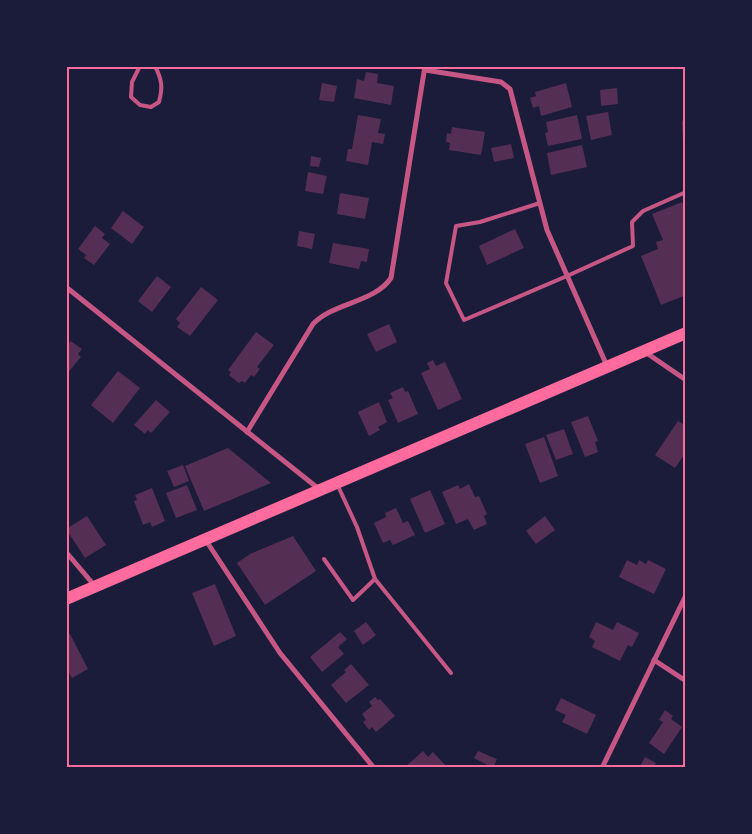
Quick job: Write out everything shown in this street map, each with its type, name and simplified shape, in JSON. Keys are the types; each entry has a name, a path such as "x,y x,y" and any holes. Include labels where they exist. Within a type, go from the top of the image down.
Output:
{"main road":[{"path":"66,599 94,585 686,333"}],"street":[{"path":"247,432 313,324 328,312 377,291 391,278 425,68 501,82 508,86 512,92 547,230 607,366"},
{"path":"66,288 319,489"},
{"path":"643,351 686,380"},
{"path":"204,538 280,654 374,768"},
{"path":"66,552 94,585"},
{"path":"602,768 686,595"},
{"path":"654,660 686,681"}],"lane":[{"path":"140,66 132,82 131,97 140,105 151,107 159,102 163,90 155,66"},
{"path":"540,203 480,222 456,226 446,283 464,320 633,246 632,222 643,212 686,192"},
{"path":"336,482 357,527 375,579 451,673"},
{"path":"324,559 353,600 375,579"}],"building":[{"path":"366,72 378,74 377,83 394,86 391,105 354,98 357,79 364,81"},
{"path":"322,83 337,86 334,102 319,100"},
{"path":"566,83 572,107 541,116 539,106 533,108 530,98 536,96 535,92"},
{"path":"617,88 618,104 601,106 600,90"},
{"path":"608,112 612,135 591,140 586,116"},
{"path":"358,115 381,119 378,133 385,134 383,144 372,142 368,165 346,161 348,149 352,149"},
{"path":"577,115 582,139 548,146 545,133 548,132 546,122"},
{"path":"682,121 686,121 686,142 683,142"},
{"path":"452,127 485,132 481,155 449,150 450,143 446,142 447,133 451,134"},
{"path":"511,144 514,158 494,162 491,148"},
{"path":"582,145 587,167 551,175 547,153"},
{"path":"311,156 321,158 319,167 310,166"},
{"path":"308,172 327,176 323,194 305,191"},
{"path":"340,193 369,198 365,219 337,214"},
{"path":"682,202 686,211 686,295 661,305 641,256 658,249 656,242 663,240 652,214"},
{"path":"123,211 144,227 132,244 111,228"},
{"path":"95,226 105,234 102,238 110,244 94,265 84,258 86,255 78,249"},
{"path":"515,229 524,248 487,265 479,246"},
{"path":"299,231 315,234 312,249 297,246"},
{"path":"333,243 369,249 367,262 361,261 359,269 329,263"},
{"path":"157,276 171,287 152,312 138,301"},
{"path":"201,287 218,300 190,336 177,327 180,323 176,319"},
{"path":"389,324 397,342 376,352 367,334"},
{"path":"256,332 274,345 257,367 260,369 254,377 251,375 245,383 242,381 239,383 229,375 231,372 228,370"},
{"path":"71,341 82,349 78,354 81,357 66,375 66,345"},
{"path":"433,360 436,366 445,362 462,399 438,410 421,373 430,369 427,363"},
{"path":"118,371 140,388 113,423 91,405"},
{"path":"403,387 405,392 408,391 418,414 398,423 388,400 393,398 390,393"},
{"path":"156,400 170,412 151,433 148,430 145,434 134,425"},
{"path":"379,402 387,422 378,427 380,430 369,436 358,412"},
{"path":"588,416 598,441 595,442 598,452 585,457 571,422"},
{"path":"678,421 686,426 686,441 684,444 686,445 686,452 675,468 655,455"},
{"path":"564,429 573,454 556,460 546,435"},
{"path":"544,437 558,476 540,483 525,444"},
{"path":"228,448 271,483 204,511 185,466"},
{"path":"183,465 189,481 174,487 167,471"},
{"path":"469,484 475,497 479,496 487,514 484,516 487,524 474,530 468,519 456,524 442,492 458,485 460,489"},
{"path":"187,485 197,510 176,518 166,493"},
{"path":"152,488 165,521 152,527 150,522 143,525 134,501 137,500 135,495"},
{"path":"430,490 445,524 425,533 410,499"},
{"path":"396,508 403,523 408,521 415,535 393,545 390,540 383,543 374,523 386,517 385,513"},
{"path":"87,516 106,545 85,558 66,529"},
{"path":"545,516 555,530 536,544 526,531"},
{"path":"293,536 316,571 265,605 237,563 250,554"},
{"path":"627,560 637,565 639,560 646,564 648,560 666,569 654,594 619,577"},
{"path":"215,584 236,636 214,646 192,593"},
{"path":"366,622 376,635 363,645 354,631"},
{"path":"596,622 613,630 617,622 639,633 632,647 628,645 620,661 592,647 595,641 589,637"},
{"path":"340,632 347,639 338,647 344,654 322,672 310,657"},
{"path":"70,634 88,669 72,678 66,667 66,636"},
{"path":"351,664 369,685 346,703 331,685 346,672 344,670"},
{"path":"375,697 378,700 380,699 395,716 376,732 372,727 369,730 363,722 366,720 362,714 372,706 369,702"},
{"path":"561,698 596,715 587,734 562,722 566,715 555,710"},
{"path":"665,710 673,716 671,719 682,727 664,754 649,743 663,722 659,720"},
{"path":"423,751 428,757 433,752 446,766 444,768 405,767"},
{"path":"478,751 497,759 493,768 474,758"},
{"path":"645,757 656,763 653,768 639,768"}]}
